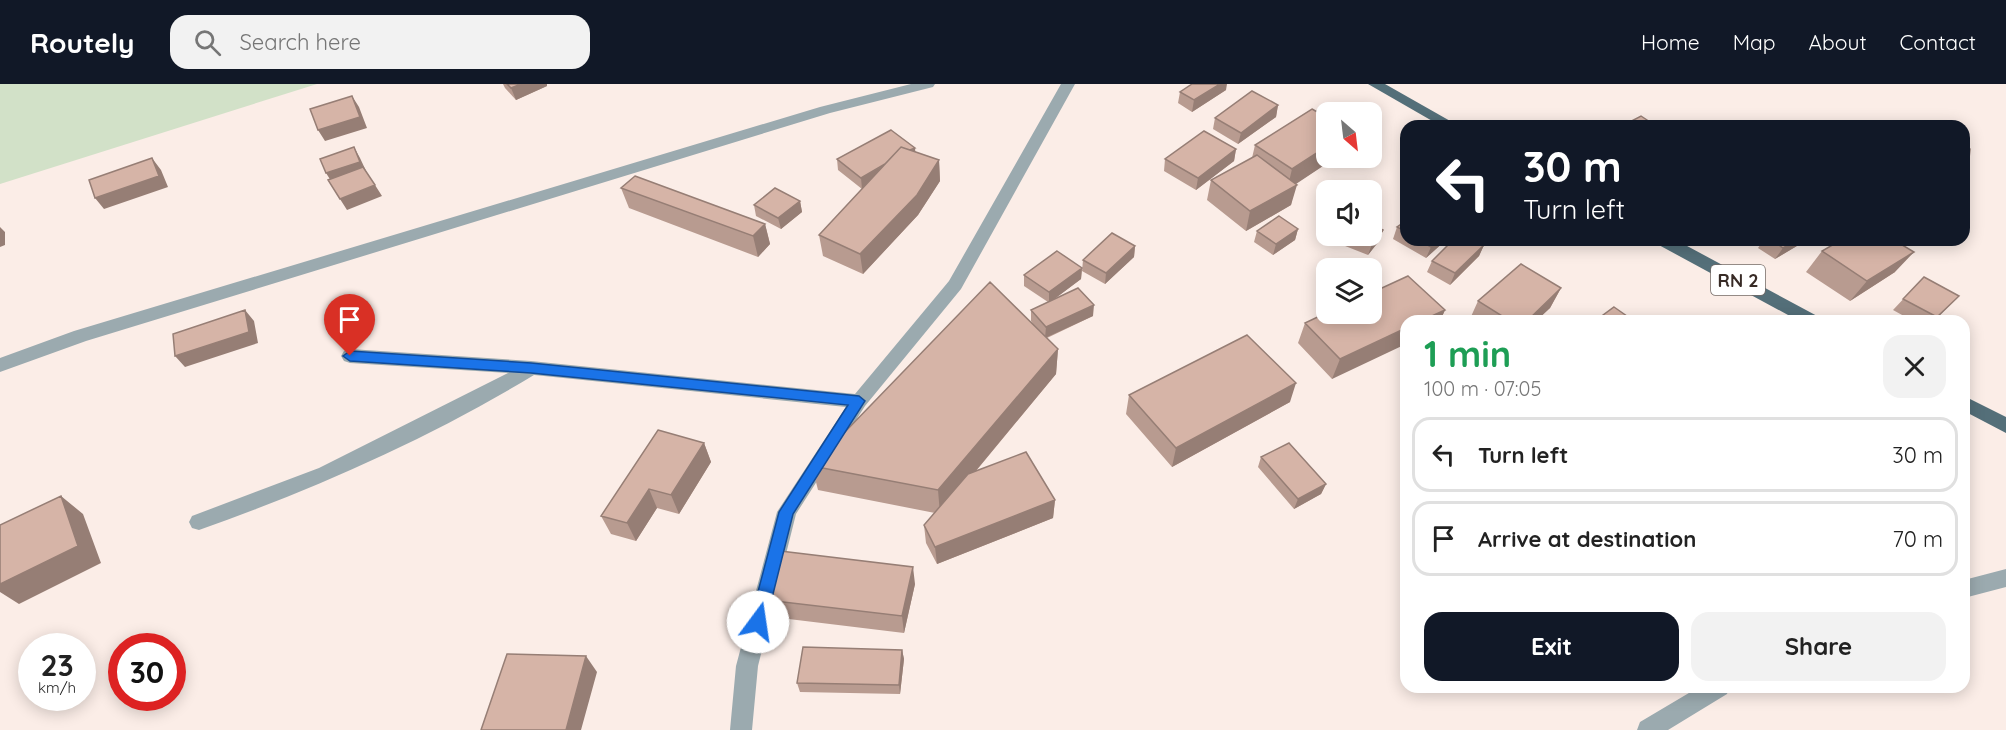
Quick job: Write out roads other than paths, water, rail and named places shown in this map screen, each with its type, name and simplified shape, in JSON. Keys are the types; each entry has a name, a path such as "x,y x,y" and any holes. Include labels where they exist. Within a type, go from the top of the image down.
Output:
{"main road":[{"path":"1375,84 1441,120"},
{"name":"RN 2","path":"1674,246 1802,315"},
{"path":"1970,406 2006,426"}],"street":[{"path":"0,365 80,336 825,110 928,84"},
{"path":"741,730 747,666 786,512 859,401 955,285 1068,84"},
{"path":"350,356 531,368 859,401"},
{"path":"199,522 326,473 496,389 531,368"},
{"path":"1970,587 2006,578"},
{"path":"1648,730 1709,693"}]}
